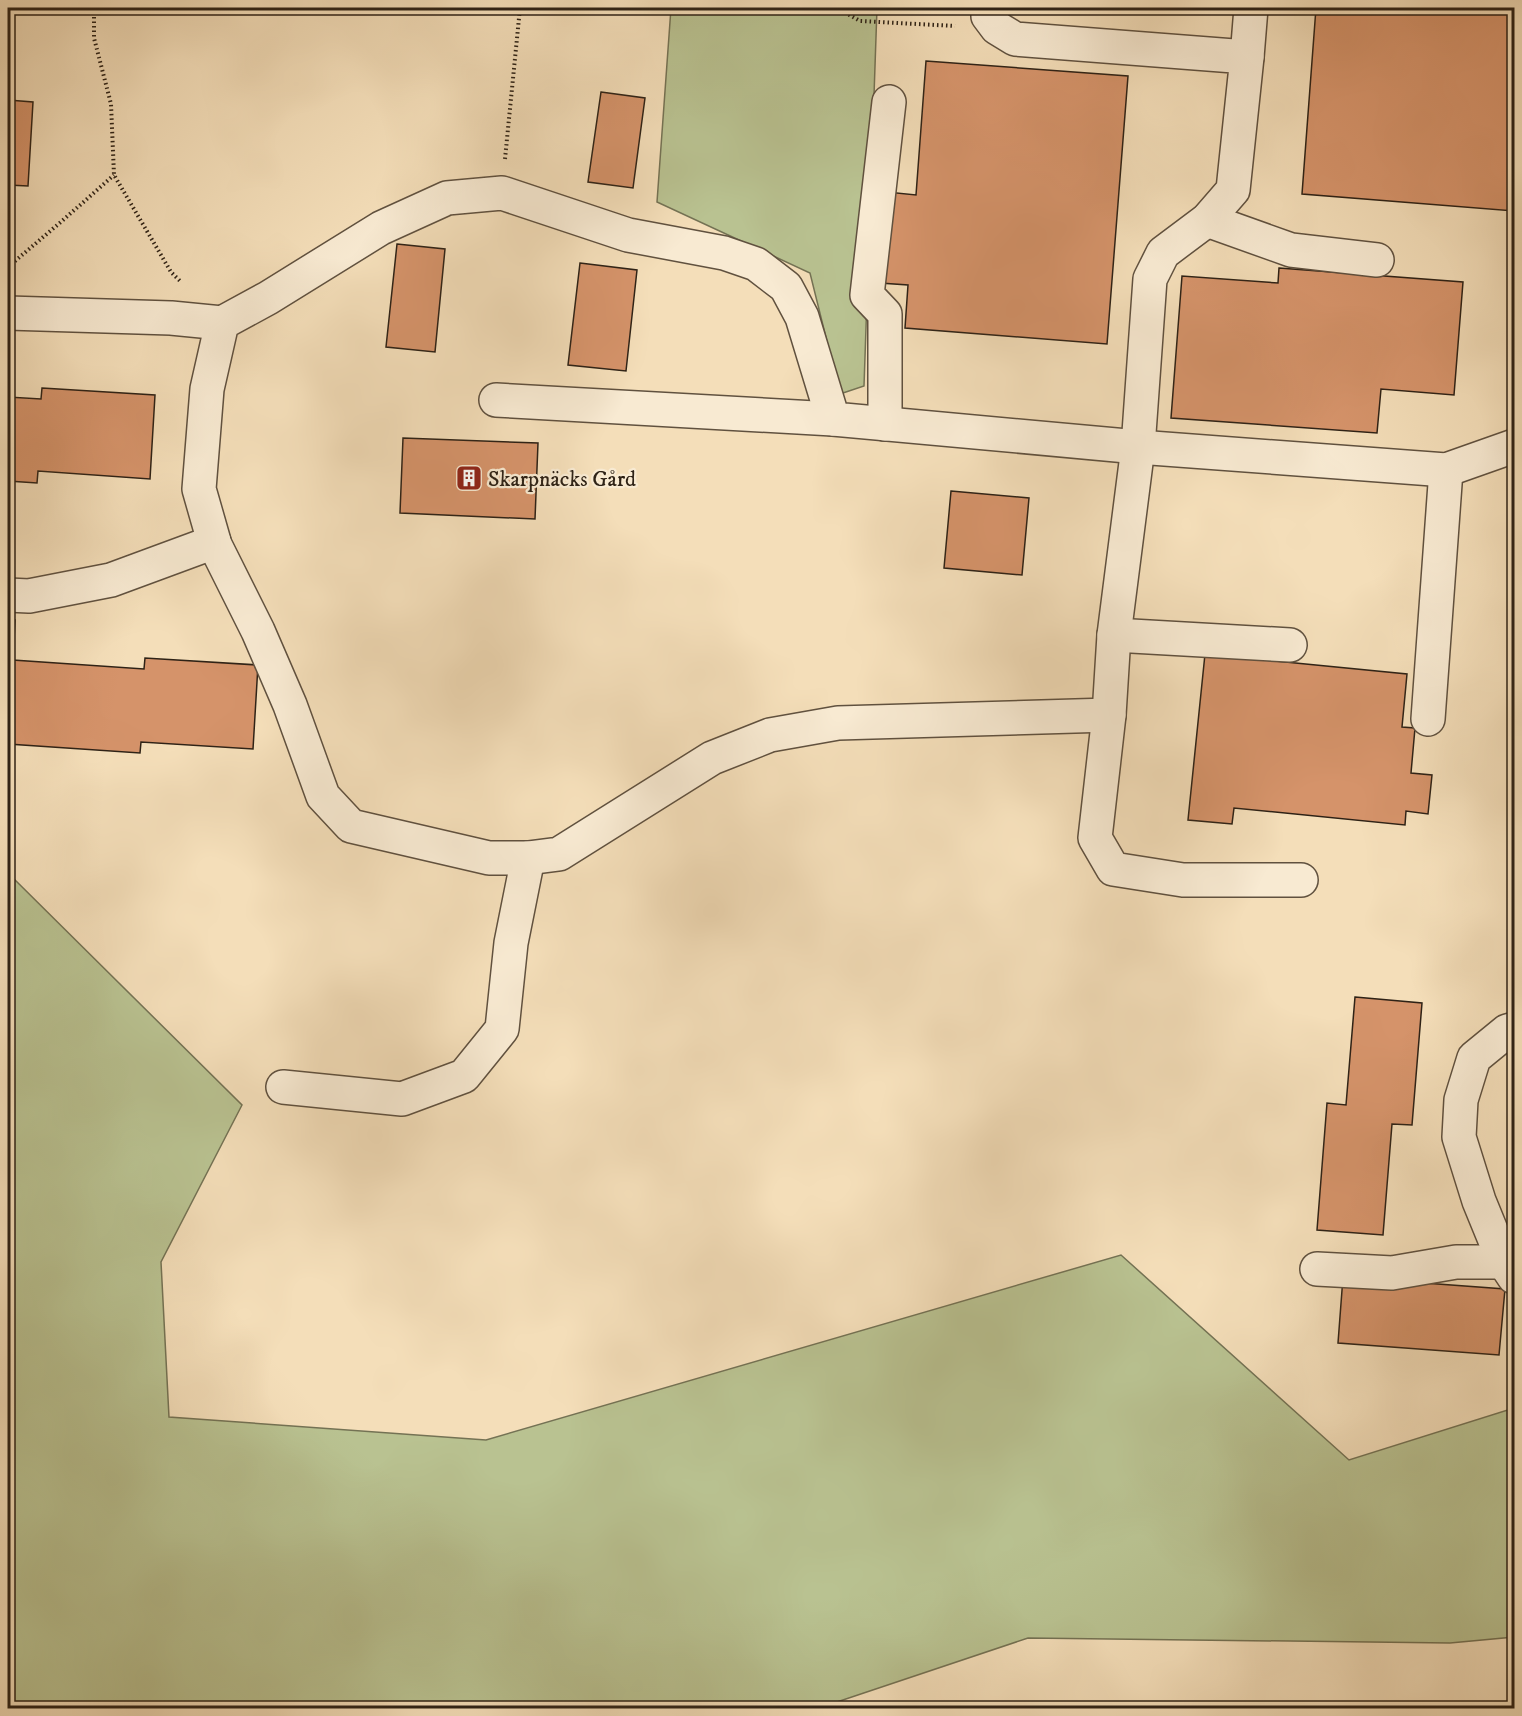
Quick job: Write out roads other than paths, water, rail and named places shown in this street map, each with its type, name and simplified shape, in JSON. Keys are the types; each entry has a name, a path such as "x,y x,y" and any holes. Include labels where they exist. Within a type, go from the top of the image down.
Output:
{"lane":[{"path":"1251,8 1233,190 1207,220 1163,253 1150,279 1138,447 1114,635 1109,715 1095,838 1113,869 1183,880 1301,880"},
{"path":"993,18 1015,39 1247,57"},
{"path":"885,424 885,314 867,295 889,102"},
{"path":"8,313 171,318 222,323 268,298 381,228 447,198 502,193 628,236 724,253 756,264 786,287 802,317 833,419"},
{"path":"1207,220 1291,250 1377,260"},
{"path":"222,323 207,389 199,489 214,542 258,631 290,705 323,796 351,826 489,858 528,858 559,854 712,758 771,735 838,723 1109,715"},
{"path":"496,400 833,419 1138,447 1446,470 1515,446"},
{"path":"1428,719 1446,470"},
{"path":"8,595 30,596 111,580 214,542"},
{"path":"1114,635 1290,645"},
{"path":"283,1087 402,1099 464,1076 501,1029 511,943 528,858"},
{"path":"1509,1269 1479,1201 1459,1137 1461,1100 1474,1058 1507,1031 1515,1029"},
{"path":"1317,1269 1392,1273 1456,1262 1509,1269"}],"place":[{"name":"Skarpnäcks Gård","path":"469,478"}]}
